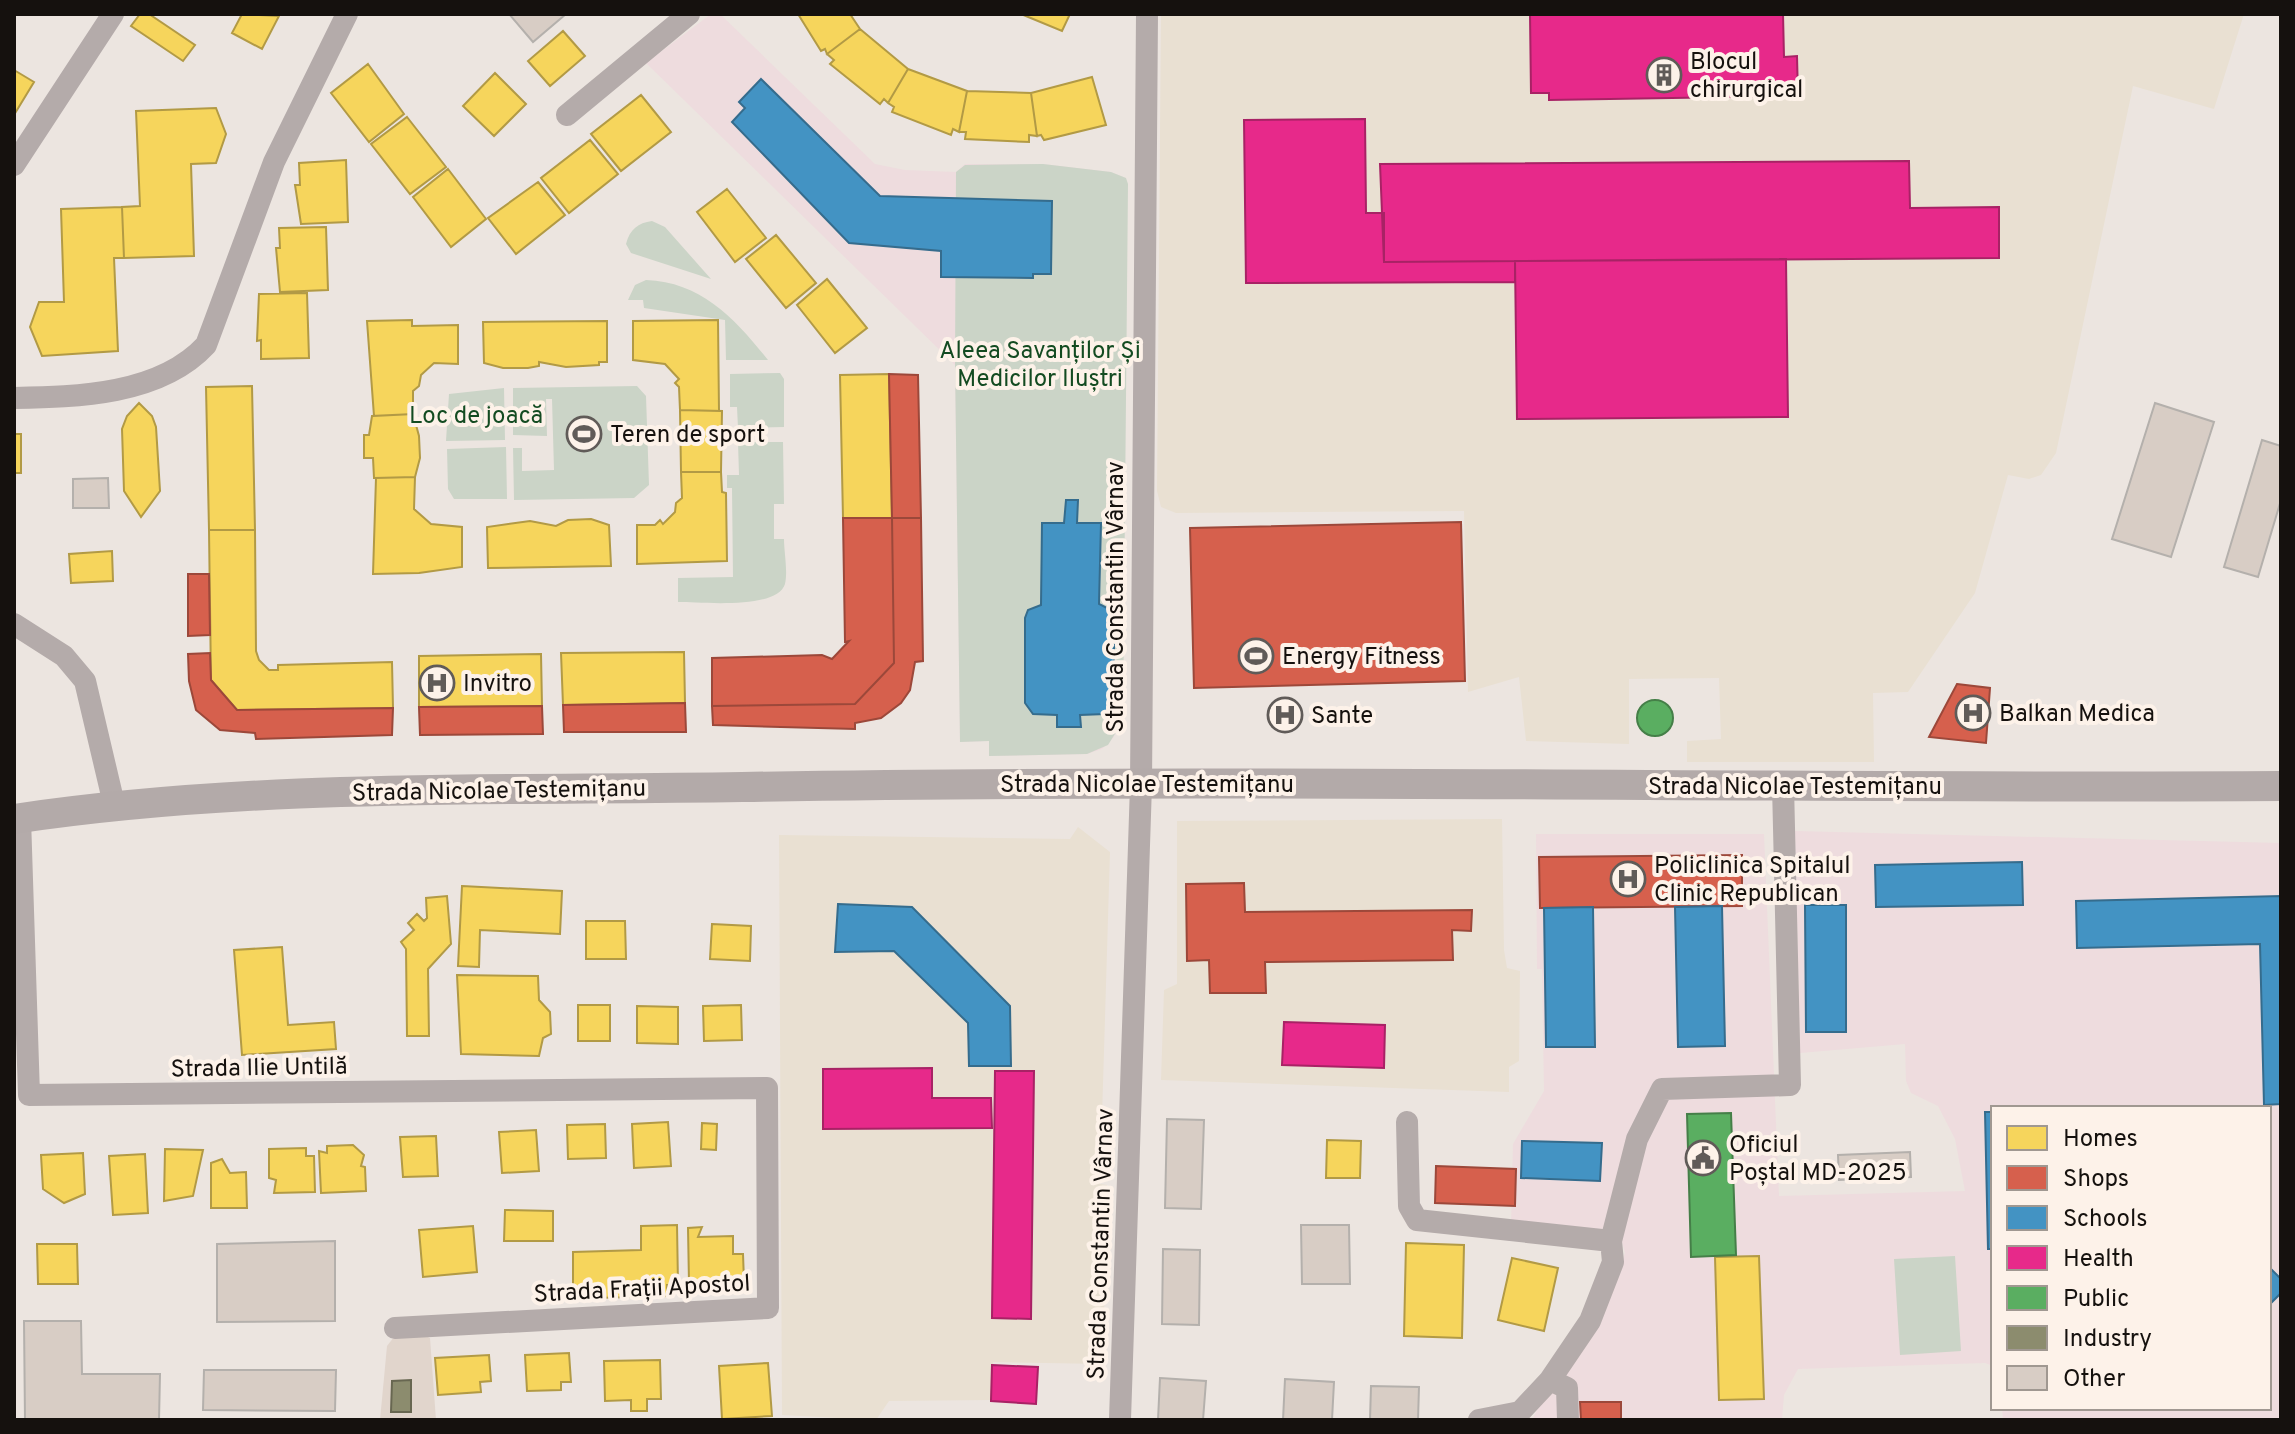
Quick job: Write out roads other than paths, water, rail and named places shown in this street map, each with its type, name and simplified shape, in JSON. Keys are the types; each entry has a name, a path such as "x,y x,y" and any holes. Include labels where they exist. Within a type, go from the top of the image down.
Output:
{"main road":[{"name":"Strada Nicolae Testemițanu","path":"17,819 114,804 301,793 554,787 2281,786"}],"street":[{"path":"14,165 113,14"},
{"path":"14,398 79,397 127,386 189,362 206,345 274,162 347,14"},
{"path":"567,115 689,14"},
{"name":"Strada Constantin Vârnav","path":"1120,1420 1141,785 1147,14"},
{"path":"14,624 64,656 85,681 114,804"},
{"path":"1479,1420 1518,1416 1550,1380 1590,1321 1613,1262 1611,1241 1637,1139 1662,1089 1790,1085 1783,785"},
{"name":"Strada Ilie Untilă","path":"17,819 29,1095 767,1088"},
{"name":"Strada Frații Apostol","path":"395,1328 768,1308 767,1088"},
{"path":"1407,1122 1409,1206 1417,1220 1611,1241"},
{"path":"1550,1380 1567,1388 1568,1420"}],"place":[{"name":"Blocul chirurgical","path":"1664,75"},
{"name":"Teren de sport","path":"584,434"},
{"name":"Energy Fitness","path":"1256,656"},
{"name":"Invitro","path":"437,683"},
{"name":"Balkan Medica","path":"1973,713"},
{"name":"Sante","path":"1285,715"},
{"name":"Policlinica Spitalul Clinic Republican","path":"1628,879"},
{"name":"Oficiul Poștal MD-2025","path":"1703,1158"}],"park label":[{"name":"Aleea Savanților Și Medicilor Iluștri","path":"1040,364"},
{"name":"Loc de joacă","path":"476,415"}]}
